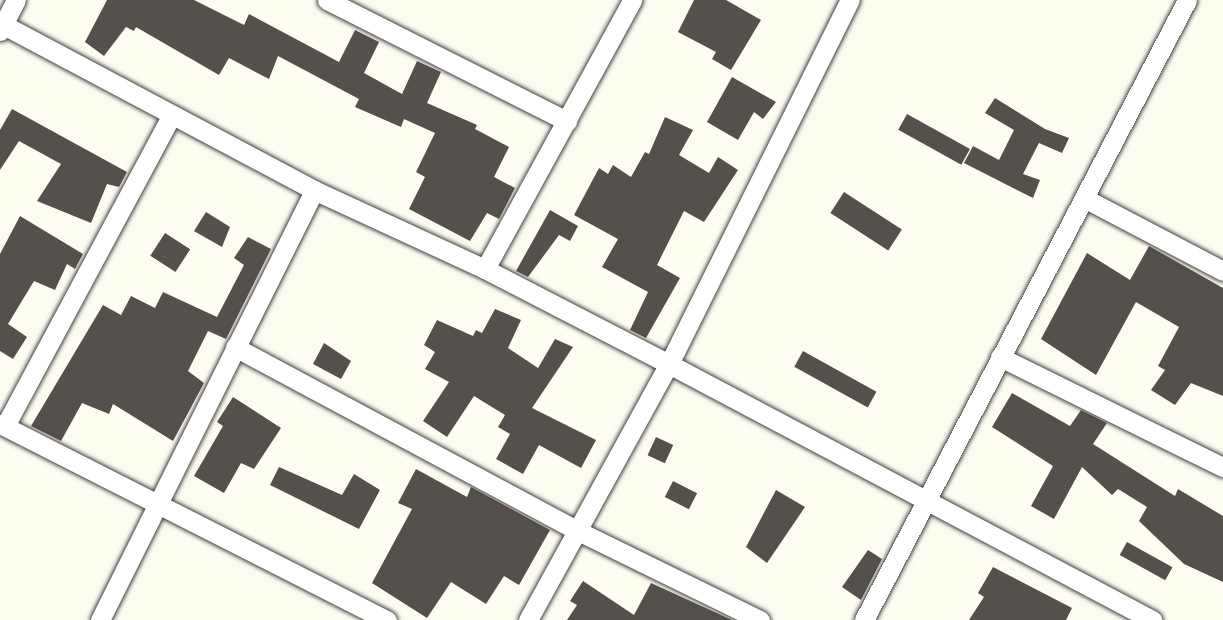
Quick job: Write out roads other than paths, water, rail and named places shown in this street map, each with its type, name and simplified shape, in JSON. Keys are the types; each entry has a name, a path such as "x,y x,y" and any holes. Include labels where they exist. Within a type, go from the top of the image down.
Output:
{"street":[{"path":"16,0 1,26 314,190 485,269 1152,620"},
{"path":"327,0 568,121"},
{"path":"485,269 632,0"},
{"path":"528,620 669,364 850,0"},
{"path":"864,620 1187,0"},
{"path":"171,116 2,425 387,620"},
{"path":"100,620 160,505 314,190"},
{"path":"1084,198 1223,271"},
{"path":"235,347 576,530 760,620"},
{"path":"1000,357 1223,467"}]}
